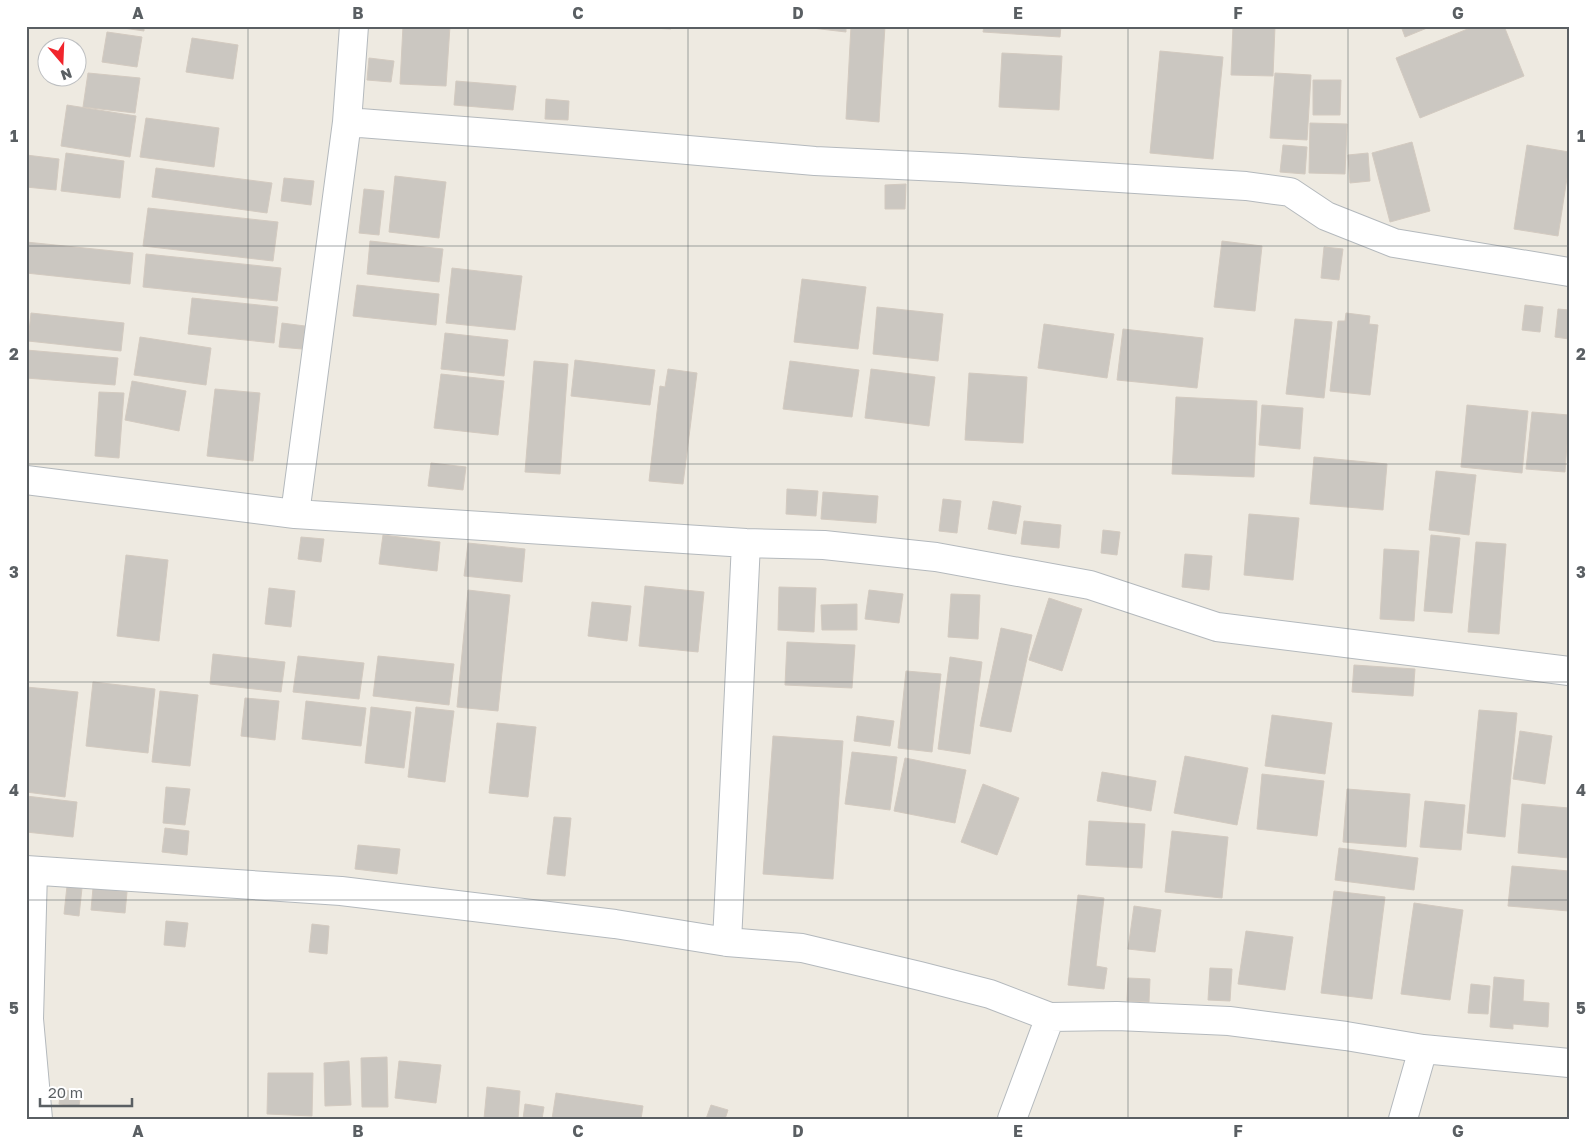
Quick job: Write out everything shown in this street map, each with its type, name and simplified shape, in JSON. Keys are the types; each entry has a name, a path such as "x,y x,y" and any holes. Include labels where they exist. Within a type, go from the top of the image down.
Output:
{"street":[{"path":"295,514 347,122 354,26"},
{"path":"347,122 514,134 815,161 1246,186 1290,192 1326,216 1394,243 1569,272"},
{"path":"26,480 295,514 746,543 824,546 936,557 1090,585 1217,627 1569,671"},
{"path":"726,942 746,543"},
{"path":"38,1119 29,1019 30,871 341,891 615,924 726,942 802,948 990,994 1050,1017 1117,1016 1229,1021 1346,1036 1424,1049 1569,1063"},
{"path":"1012,1119 1050,1017"},
{"path":"1403,1119 1424,1049"}],"building":[{"path":"110,26 144,26 144,31"},
{"path":"403,26 450,26 446,86 400,84"},
{"path":"671,26 671,29 633,27"},
{"path":"812,26 846,26 846,32 812,28"},
{"path":"851,26 885,26 879,122 846,119"},
{"path":"984,26 1061,26 1060,37 983,32"},
{"path":"1233,26 1275,26 1273,76 1231,75"},
{"path":"1401,26 1432,26 1405,37"},
{"path":"1475,26 1504,26 1524,76 1420,118 1396,58"},
{"path":"107,32 142,37 137,67 102,62"},
{"path":"192,38 238,45 233,79 186,72"},
{"path":"1160,51 1223,57 1213,159 1150,153"},
{"path":"1002,53 1062,56 1059,110 999,107"},
{"path":"369,58 394,61 391,82 367,80"},
{"path":"88,73 140,78 135,113 83,107 86,88 88,88"},
{"path":"1275,73 1311,75 1307,140 1270,138"},
{"path":"1313,80 1341,80 1340,115 1313,115"},
{"path":"456,81 516,86 513,110 454,105"},
{"path":"546,99 569,101 568,120 545,119"},
{"path":"67,105 136,116 130,157 61,146"},
{"path":"146,118 219,128 214,167 140,157"},
{"path":"1310,123 1347,124 1345,174 1309,173"},
{"path":"1412,142 1430,211 1390,222 1372,153"},
{"path":"1283,145 1307,147 1305,174 1280,172"},
{"path":"1527,145 1569,152 1569,165 1558,236 1514,229"},
{"path":"66,153 124,161 120,198 61,191"},
{"path":"1368,153 1370,181 1350,183 1348,155"},
{"path":"26,155 59,159 56,190 26,187"},
{"path":"156,168 272,183 267,213 152,197"},
{"path":"395,176 446,182 439,238 389,232"},
{"path":"284,178 314,181 311,205 281,201"},
{"path":"906,184 905,209 885,209 885,185"},
{"path":"364,189 384,191 379,235 359,233"},
{"path":"148,208 278,222 273,261 143,246"},
{"path":"370,241 443,249 439,282 367,274"},
{"path":"1222,241 1262,246 1255,311 1214,307"},
{"path":"26,242 133,253 130,284 26,273"},
{"path":"1324,247 1343,249 1339,280 1321,278"},
{"path":"146,254 281,268 277,301 143,287"},
{"path":"452,268 522,276 515,330 446,323"},
{"path":"802,279 866,287 858,349 794,342"},
{"path":"357,285 439,294 436,325 353,316"},
{"path":"192,298 278,307 274,343 188,334"},
{"path":"1525,305 1543,307 1540,332 1522,330"},
{"path":"877,307 943,314 938,361 873,354"},
{"path":"1558,309 1569,310 1569,339 1555,337"},
{"path":"31,313 124,323 121,351 28,341"},
{"path":"1346,313 1370,316 1369,324 1378,325 1370,395 1330,391 1338,321 1345,321"},
{"path":"1295,319 1332,322 1324,398 1286,394"},
{"path":"282,323 305,326 302,349 279,347"},
{"path":"1044,324 1114,334 1107,378 1038,368"},
{"path":"1123,329 1203,338 1197,388 1117,380"},
{"path":"445,333 508,340 504,376 441,369"},
{"path":"140,337 211,348 206,385 134,375"},
{"path":"26,350 118,358 115,385 26,378"},
{"path":"575,360 655,370 650,405 571,396"},
{"path":"534,361 568,364 560,474 525,472"},
{"path":"790,361 859,370 852,417 783,409"},
{"path":"668,369 697,373 683,484 649,481 660,386 665,387"},
{"path":"871,369 935,377 929,426 865,418"},
{"path":"969,373 1027,377 1023,443 965,440"},
{"path":"441,374 504,381 498,435 434,428"},
{"path":"132,381 186,391 179,431 125,420"},
{"path":"215,389 260,393 253,461 207,456"},
{"path":"99,392 124,393 119,458 95,456"},
{"path":"1176,397 1257,401 1254,477 1172,474"},
{"path":"1262,405 1303,408 1300,449 1259,445"},
{"path":"1467,405 1528,411 1522,473 1461,467"},
{"path":"1532,412 1569,415 1565,472 1526,469"},
{"path":"1314,457 1387,464 1383,510 1310,504"},
{"path":"431,463 466,467 463,490 428,486"},
{"path":"1436,471 1476,475 1469,535 1429,530"},
{"path":"787,489 818,491 816,516 786,514"},
{"path":"823,492 878,496 876,523 821,519"},
{"path":"943,499 961,501 957,533 939,531"},
{"path":"993,501 1021,506 1016,534 988,529"},
{"path":"1249,514 1299,518 1293,580 1244,575"},
{"path":"1024,521 1061,525 1059,548 1021,544"},
{"path":"1103,530 1120,532 1117,555 1101,553"},
{"path":"383,535 440,542 437,571 379,564"},
{"path":"1431,535 1460,538 1452,613 1424,611"},
{"path":"301,537 324,539 321,562 298,559"},
{"path":"1476,542 1506,544 1499,634 1468,632"},
{"path":"468,543 525,549 522,582 464,576"},
{"path":"1384,549 1419,551 1414,621 1380,619"},
{"path":"1185,554 1212,556 1209,590 1182,587"},
{"path":"126,555 168,560 159,641 117,636"},
{"path":"645,586 704,592 698,652 639,646"},
{"path":"779,587 816,588 814,632 778,630"},
{"path":"269,588 295,591 291,627 265,624"},
{"path":"468,590 510,595 498,711 457,707"},
{"path":"869,590 903,594 899,623 865,619"},
{"path":"951,594 980,595 978,639 948,637"},
{"path":"1049,598 1082,609 1062,671 1029,660"},
{"path":"592,602 631,606 627,641 588,636"},
{"path":"857,604 857,630 822,630 821,605"},
{"path":"1001,628 1032,635 1011,732 980,726"},
{"path":"787,642 855,645 852,688 785,685"},
{"path":"213,654 285,662 281,692 210,684"},
{"path":"298,656 364,663 359,699 293,692"},
{"path":"378,656 454,664 449,705 373,696"},
{"path":"950,657 982,662 970,754 938,749"},
{"path":"1354,665 1415,669 1413,696 1352,692"},
{"path":"906,671 941,674 932,752 898,748"},
{"path":"93,682 155,689 148,753 86,746"},
{"path":"26,687 78,692 65,797 26,792"},
{"path":"160,691 198,695 190,766 152,762"},
{"path":"245,698 279,701 275,740 241,736"},
{"path":"306,701 366,708 361,746 302,739"},
{"path":"371,707 411,712 404,768 365,763"},
{"path":"416,707 454,711 445,782 408,777"},
{"path":"1479,710 1517,713 1505,837 1467,833"},
{"path":"1272,715 1332,723 1325,774 1265,766"},
{"path":"857,716 894,721 890,746 854,741"},
{"path":"497,723 536,727 528,797 489,793"},
{"path":"1520,731 1552,736 1545,784 1513,779"},
{"path":"773,736 843,741 833,879 763,874"},
{"path":"852,752 897,757 890,810 845,804"},
{"path":"1185,756 1248,768 1237,825 1174,813"},
{"path":"905,758 966,770 955,823 894,811"},
{"path":"1102,772 1156,781 1151,811 1097,801"},
{"path":"1262,774 1324,781 1317,836 1257,829"},
{"path":"983,784 1019,798 997,855 961,842"},
{"path":"166,787 190,789 185,825 163,823"},
{"path":"1347,789 1410,794 1406,847 1343,842"},
{"path":"26,796 77,802 73,837 26,832"},
{"path":"1425,801 1465,805 1461,850 1420,847"},
{"path":"1522,804 1569,808 1569,858 1518,853"},
{"path":"554,817 571,818 565,876 547,874"},
{"path":"1089,821 1145,824 1142,868 1086,865"},
{"path":"165,828 189,831 187,855 162,852"},
{"path":"1172,831 1228,837 1222,898 1165,892"},
{"path":"358,845 400,849 397,874 355,869"},
{"path":"1339,848 1418,858 1414,890 1335,880"},
{"path":"1512,866 1569,871 1569,911 1508,906"},
{"path":"67,886 82,888 79,916 64,914"},
{"path":"93,888 127,892 125,913 91,910"},
{"path":"1334,891 1385,897 1372,999 1321,993"},
{"path":"1078,895 1104,898 1096,966 1107,968 1104,989 1068,985"},
{"path":"1414,903 1463,910 1450,1000 1401,994"},
{"path":"1134,906 1161,910 1155,952 1128,949"},
{"path":"166,921 188,923 185,947 164,945"},
{"path":"312,924 329,926 327,954 309,952"},
{"path":"1246,931 1293,937 1285,990 1238,984"},
{"path":"1210,968 1232,969 1230,1001 1208,1000"},
{"path":"1494,977 1524,980 1523,1001 1549,1003 1548,1027 1513,1024 1513,1029 1490,1027"},
{"path":"1128,978 1150,979 1149,1002 1127,1001"},
{"path":"1471,984 1490,986 1488,1014 1468,1013"},
{"path":"387,1057 388,1107 362,1107 361,1058"},
{"path":"349,1061 351,1105 325,1106 324,1063"},
{"path":"399,1061 441,1065 436,1103 395,1098"},
{"path":"268,1073 313,1073 312,1116 267,1114"},
{"path":"487,1087 520,1091 518,1119 484,1119"},
{"path":"61,1090 81,1092 79,1106 59,1104"},
{"path":"556,1093 643,1106 641,1119 552,1119"},
{"path":"525,1104 544,1107 542,1119 523,1119"},
{"path":"711,1105 728,1110 725,1119 706,1119"}]}
